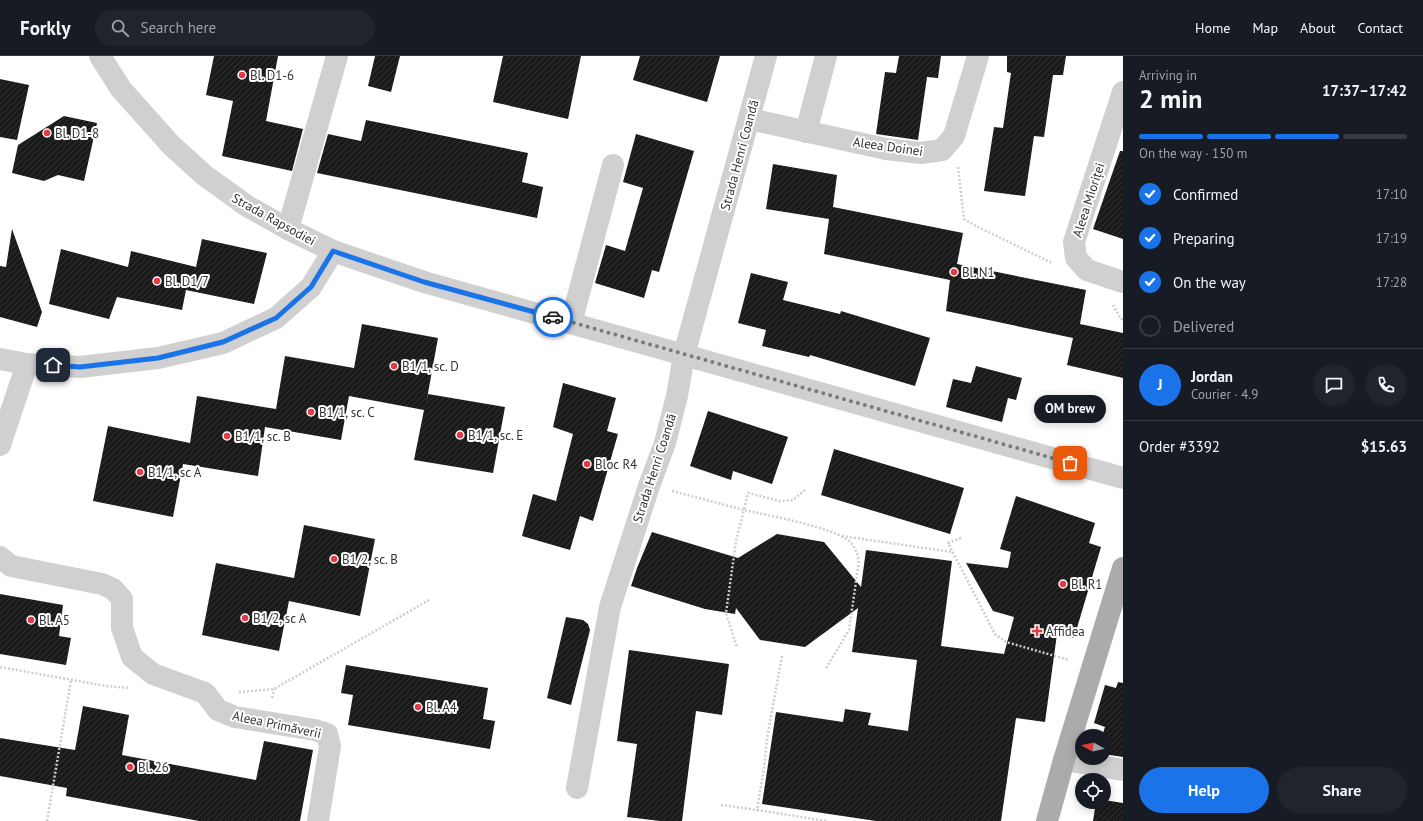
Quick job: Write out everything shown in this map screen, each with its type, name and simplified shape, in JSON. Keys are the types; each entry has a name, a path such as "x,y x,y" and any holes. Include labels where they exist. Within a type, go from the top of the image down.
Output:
{"main road":[{"path":"1047,821 1064,760 1123,568"}],"street":[{"name":"Strada Rapsodiei","path":"100,56 121,89 171,145 204,175 247,206 288,229 333,251 424,282 1123,478"},
{"path":"288,229 337,56"},
{"name":"Strada Henri Coandă","path":"577,788 610,607 649,486 665,443 677,396 684,355 766,56"},
{"path":"806,132 826,56"},
{"name":"Aleea Doinei","path":"748,119 886,149 921,153 942,150 954,136 978,56"},
{"name":"Aleea Mioriței","path":"1123,92 1074,242 1076,258 1088,270 1123,282"},
{"path":"571,323 613,165"},
{"path":"0,359 27,364 80,367 158,358 223,342 276,318 311,287 333,251"},
{"path":"0,446 27,364"},
{"path":"0,558 11,566 102,584 113,589 122,600 122,628 132,657 153,674 205,693"},
{"name":"Aleea Primăverii","path":"205,693 218,710 235,717 315,730 327,734 330,746 318,821"},
{"path":"1064,760 1123,770"}],"path":[{"path":"954,136 964,219 1054,264"},
{"path":"1111,301 1121,319 1123,319"},
{"path":"649,486 831,531 850,541 856,551 859,562 849,630 825,670"},
{"path":"737,647 726,613 736,541 748,493 780,501 793,500 805,490"},
{"path":"840,535 953,552"},
{"path":"961,538 948,542 995,634 1006,642 1093,667"},
{"path":"205,693 274,689 429,600"},
{"path":"757,810 767,738 782,656"},
{"path":"0,667 106,686 137,688"},
{"path":"47,821 71,680"},
{"path":"721,805 827,821"}],"building":[{"path":"214,56 278,56 266,121 303,129 292,171 222,156 233,101 206,95"},
{"path":"375,56 400,56 391,92 368,86"},
{"path":"503,56 581,56 568,119 493,102"},
{"path":"640,56 720,56 707,102 633,80"},
{"path":"899,56 941,56 938,78 927,77 918,140 876,134 885,72 896,73"},
{"path":"1007,56 1066,56 1063,75 1053,75 1044,137 1034,136 1025,196 984,191 994,127 1003,128 1011,73 1007,72"},
{"path":"0,79 29,85 17,140 0,137"},
{"name":"Bl. D1-8","path":"64,116 97,123 84,181 58,175 44,181 12,173 18,145"},
{"path":"366,120 528,153 522,182 543,187 537,218 317,173 328,134 361,141"},
{"path":"636,134 694,151 659,272 652,270 644,298 595,283 606,245 625,251 643,188 623,182"},
{"path":"1120,151 1123,151 1123,239 1093,229"},
{"name":"Bl. N1","path":"773,164 837,175 833,207 963,233 957,264 1086,290 1080,324 1123,333 1123,378 1067,365 1073,338 946,311 950,280 824,254 829,219 766,209"},
{"path":"12,229 42,312 37,327 0,317 0,266 6,267"},
{"name":"Bl. D1/7","path":"202,239 267,253 254,304 186,290 182,310 117,297 109,319 49,304 61,249 128,267 131,251 196,267"},
{"path":"751,273 788,282 783,300 840,314 841,311 930,338 915,386 810,355 809,357 762,346 766,330 738,323"},
{"path":"362,324 438,338 426,404 428,394 505,407 493,473 414,460 424,410 349,396 341,440 265,427 258,476 183,464 173,517 93,501 108,426 190,443 197,396 276,409 285,356 354,368"},
{"path":"976,366 1022,378 1016,400 1008,398 1002,422 946,407 953,379 971,383"},
{"name":"Bloc R4","path":"563,383 616,398 607,431 618,434 593,521 580,516 570,550 522,536 533,494 556,501 573,434 553,427"},
{"path":"708,411 788,437 772,484 733,471 731,480 690,466"},
{"path":"834,449 964,488 950,534 821,495"},
{"path":"1016,496 1095,523 1089,543 1101,547 1074,638 1057,634 1045,722 1016,718 1001,821 876,821 762,804 776,712 843,722 845,709 871,713 868,725 908,731 917,660 852,652 858,608 805,647 760,640 736,608 735,614 705,609 631,586 652,532 738,558 777,534 824,542 861,587 866,550 952,561 941,646 1004,654 1014,617 993,611 966,563 1008,568 1011,552 1000,549"},
{"path":"304,525 375,539 360,616 289,601 279,651 202,635 216,563 294,578"},
{"name":"Bl. A5","path":"0,594 63,605 59,636 71,638 66,665 0,654"},
{"path":"566,617 583,620 588,624 590,630 571,705 547,698"},
{"path":"629,650 729,664 722,715 696,711 682,821 660,821 627,817 637,744 617,741"},
{"name":"Bl. A4","path":"346,665 488,688 483,719 495,721 490,749 348,725 353,695 341,693"},
{"path":"1118,682 1123,683 1123,757 1111,755 1111,729 1104,729 1105,727 1094,723 1105,685 1116,688"},
{"name":"Bl. 26","path":"83,706 129,715 122,755 256,780 264,741 313,750 300,821 199,821 66,796 67,788 0,776 0,738 75,750"},
{"path":"1111,801 1123,803 1123,821 1093,821 1095,809 1111,809"}],"way so far":[{"path":"553,317 1070,463"}],"place":[{"name":"Bl. D1-6","path":"242,75"},
{"name":"Bl. D1-8","path":"47,133"},
{"name":"Bl. N1","path":"954,272"},
{"name":"Bl. D1/7","path":"157,281"},
{"name":"B1/1, sc. D","path":"394,366"},
{"name":"B1/1, sc. C","path":"311,412"},
{"name":"B1/1, sc. E","path":"460,435"},
{"name":"B1/1, sc. B","path":"227,436"},
{"name":"OM brew","path":"1070,463"},
{"name":"Bloc R4","path":"587,464"},
{"name":"B1/1, sc A","path":"140,472"},
{"name":"B1/2, sc. B","path":"334,559"},
{"name":"Bl. R1","path":"1063,584"},
{"name":"B1/2, sc A","path":"245,618"},
{"name":"Bl. A5","path":"31,620"},
{"name":"Affidea","path":"1037,631"},
{"name":"Bl. A4","path":"418,707"},
{"name":"Bl. 26","path":"130,767"}],"route":[{"path":"53,365 80,367 158,358 223,342 276,318 311,287 333,251 424,282 553,317"}]}
